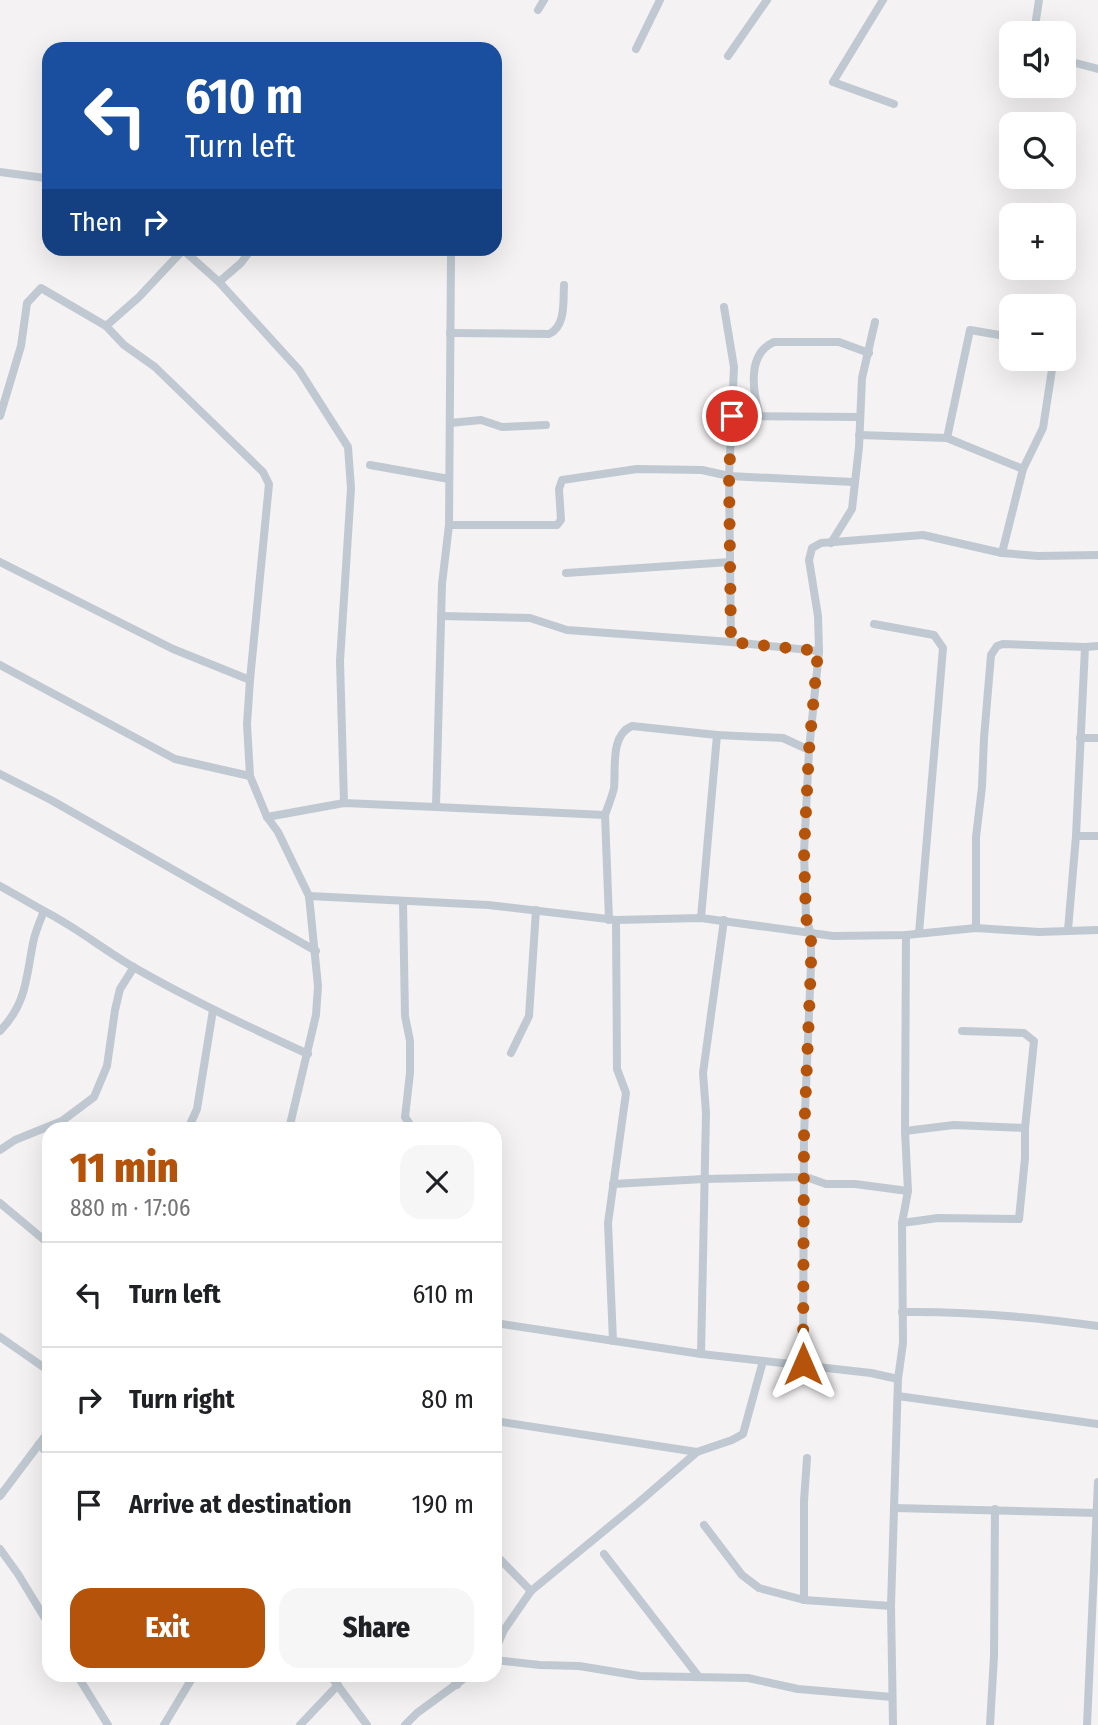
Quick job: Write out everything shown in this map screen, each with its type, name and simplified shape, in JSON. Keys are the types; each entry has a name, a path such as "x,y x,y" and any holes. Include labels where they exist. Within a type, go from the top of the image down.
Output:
{"street":[{"path":"538,9 544,0"},
{"path":"636,49 660,0"},
{"path":"728,55 767,0"},
{"path":"883,0 833,82 894,104"},
{"path":"1036,21 1039,0"},
{"path":"1076,63 1098,69"},
{"path":"0,172 42,178"},
{"path":"106,326 139,297 176,256"},
{"path":"190,256 219,282 299,370 348,447 351,488 340,661 344,803"},
{"path":"219,282 246,256"},
{"path":"436,807 442,584 449,525 451,256"},
{"path":"450,333 549,334 560,325 564,285"},
{"path":"0,416 20,346 27,303 41,288 106,326 124,345 164,377 263,472 269,484 247,724 250,776 267,817 278,832 309,896 318,986 316,1015 291,1122"},
{"path":"724,307 734,367 729,476 731,642"},
{"path":"831,542 852,509 862,378 875,322"},
{"path":"947,438 970,330 999,335"},
{"path":"760,416 753,376 757,358 766,346 774,342 839,342 869,353"},
{"path":"1002,553 1023,469 1043,428 1052,371"},
{"path":"732,416 860,417"},
{"path":"450,423 481,420 502,427 546,425"},
{"path":"859,435 947,438 1023,469"},
{"path":"370,465 449,479"},
{"path":"449,525 557,525 561,520 559,489 562,480 637,469 702,470 729,476 853,482"},
{"path":"803,1364 806,1177 804,1136 811,934 806,918 804,852 818,651 818,615 809,560 813,548 821,543 923,536 1002,553 1038,556 1098,555"},
{"path":"0,562 173,649 250,680"},
{"path":"566,573 730,562"},
{"path":"441,616 530,618 567,630 818,651"},
{"path":"874,624 927,632 934,635 943,648 919,933"},
{"path":"976,928 976,837 991,655 997,646 1003,644 1098,646"},
{"path":"1068,930 1076,836 1085,647"},
{"path":"0,676 2,666 176,760 250,776"},
{"path":"612,1341 608,1223 626,1093 617,1069 613,920 605,815 613,791 617,740 624,729 650,726 717,735 783,738 809,750"},
{"path":"701,918 717,735"},
{"path":"1080,738 1098,737"},
{"path":"0,774 316,951"},
{"path":"267,817 344,803 605,815"},
{"path":"1076,836 1098,836"},
{"path":"0,886 63,920 134,967 213,1010 308,1054"},
{"path":"309,896 444,902 613,920 701,918 811,934 906,935 976,928 1039,932 1098,930"},
{"path":"403,902 405,1016 410,1041 410,1073 405,1117 408,1122"},
{"path":"511,1053 529,1016 536,910"},
{"path":"0,1031 14,1014 26,990 33,942 44,911"},
{"path":"701,1354 706,1113 703,1073 724,920"},
{"path":"893,1725 891,1606 898,1379 903,1343 902,1223 908,1191 905,1131 906,935"},
{"path":"60,1122 93,1097 107,1066 120,989 134,967"},
{"path":"191,1122 197,1109 213,1010"},
{"path":"902,1223 938,1218 1019,1219 1034,1041 1024,1033 962,1031"},
{"path":"905,1131 954,1125 1025,1128"},
{"path":"0,1150 15,1140 42,1129"},
{"path":"612,1184 806,1177 826,1184 855,1184 908,1191"},
{"path":"0,1203 42,1237"},
{"path":"902,1312 1009,1314 1098,1326"},
{"path":"502,1324 701,1354 803,1364 898,1379"},
{"path":"0,1337 42,1366"},
{"path":"502,1635 531,1591 697,1451 743,1434 763,1361"},
{"path":"898,1396 1098,1424"},
{"path":"502,1422 697,1451"},
{"path":"0,1496 42,1440"},
{"path":"39,1444 42,1447"},
{"path":"804,1600 807,1458"},
{"path":"1087,1725 1098,1482"},
{"path":"894,1508 1098,1513"},
{"path":"990,1725 994,1656 995,1510"},
{"path":"704,1525 742,1575 759,1588 804,1600 891,1606"},
{"path":"0,1549 42,1614"},
{"path":"604,1554 699,1677"},
{"path":"502,1561 531,1591"},
{"path":"502,1661 579,1666 640,1676 748,1678 798,1689 892,1697"},
{"path":"81,1682 108,1725"},
{"path":"164,1725 190,1682"},
{"path":"336,1682 367,1725"},
{"path":"405,1725 417,1713 461,1682"},
{"path":"300,1725 338,1685"}],"route":[{"path":"732,416 729,476 731,642 818,651 804,852 811,965 804,1136 806,1177 803,1364"}]}
